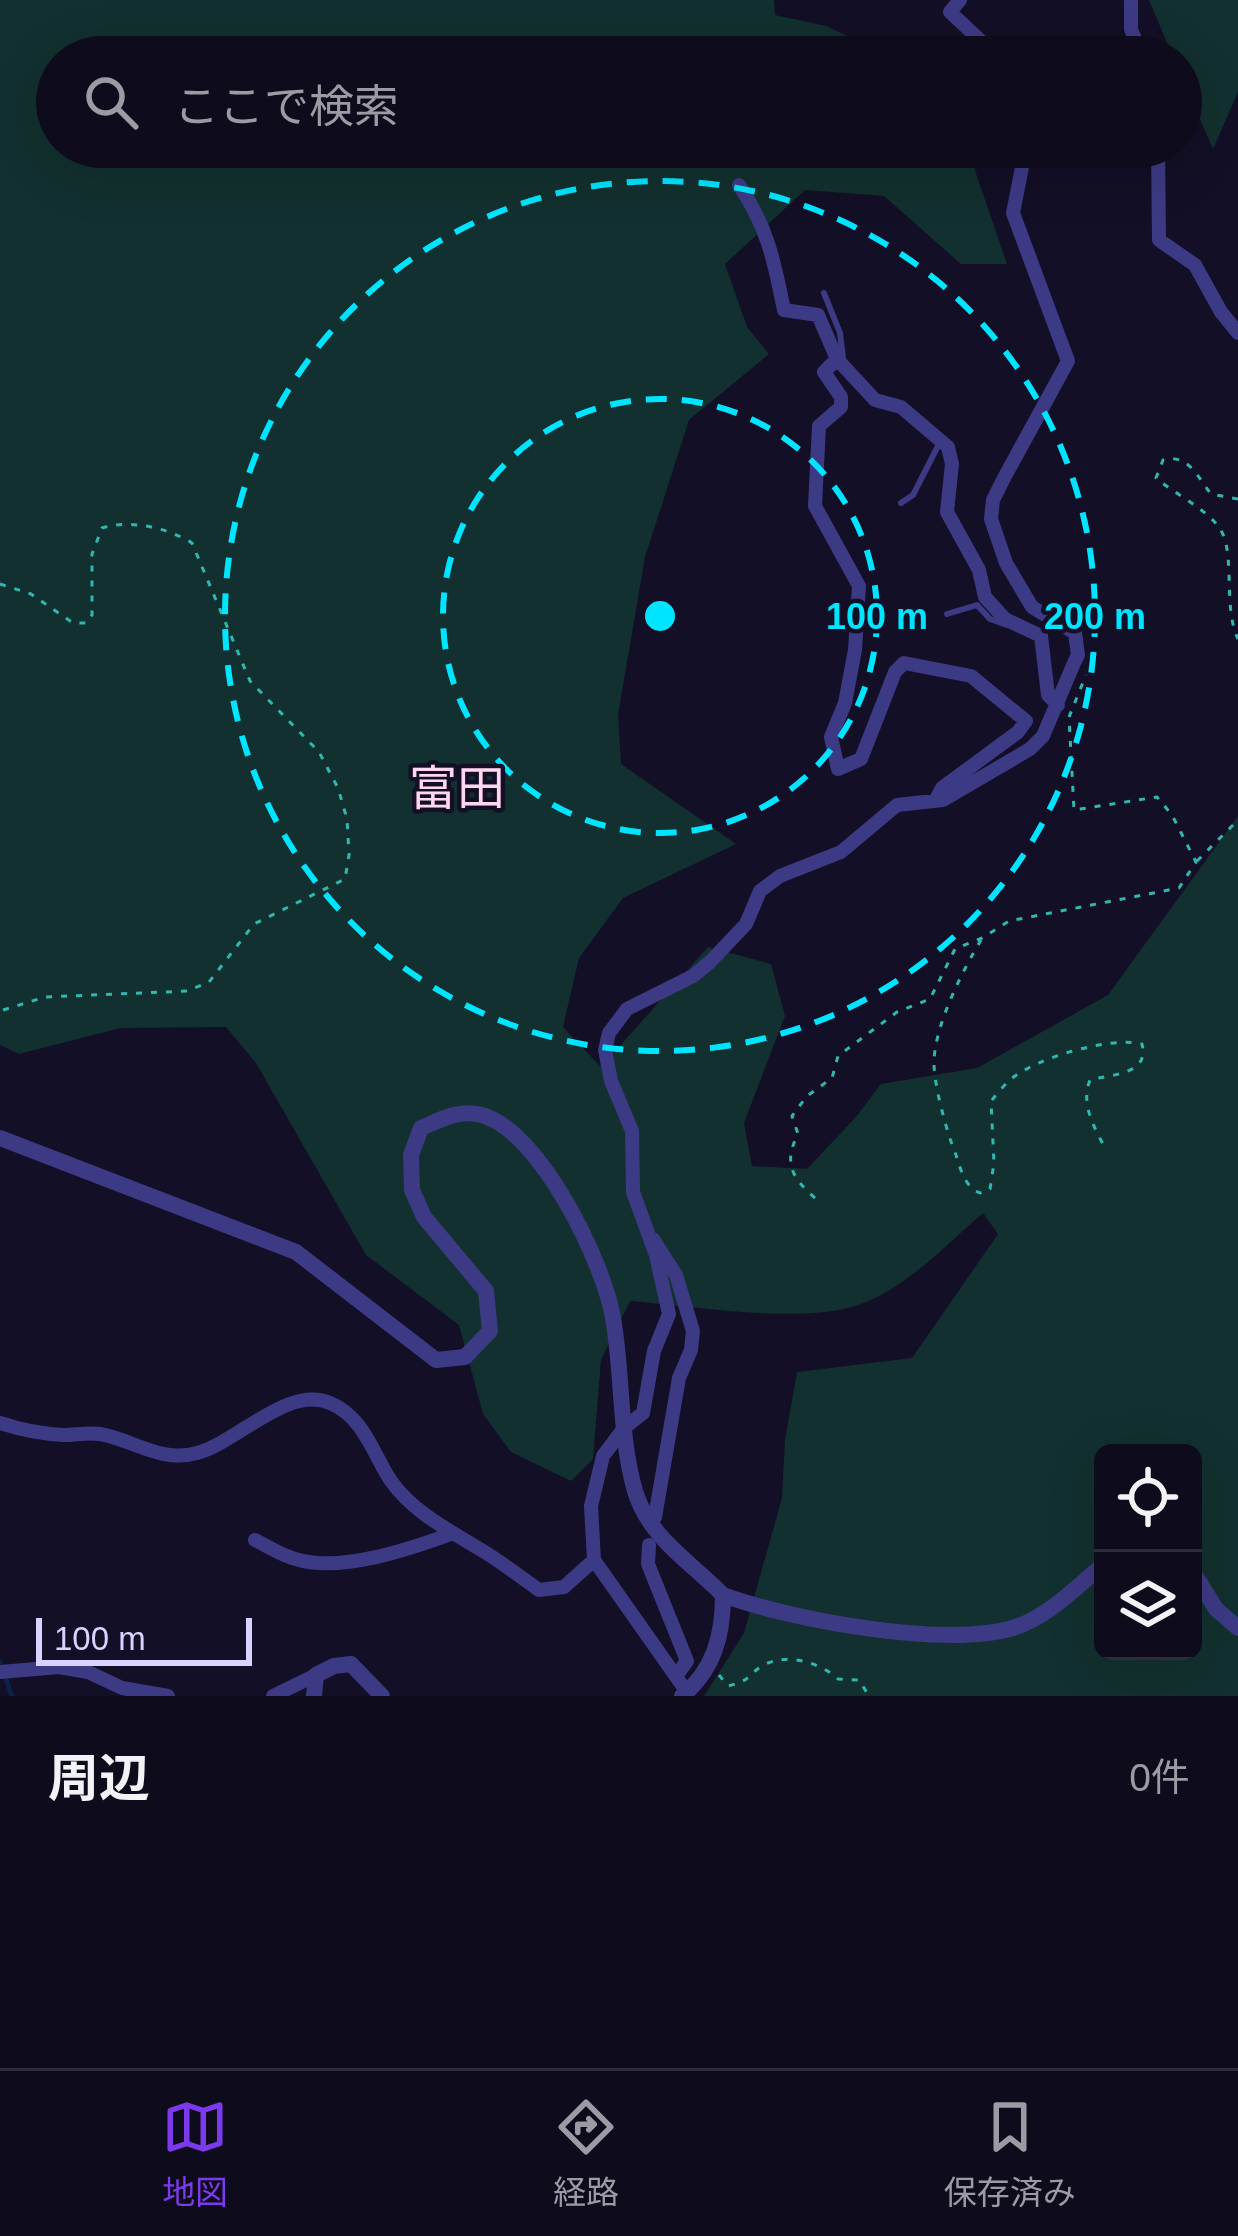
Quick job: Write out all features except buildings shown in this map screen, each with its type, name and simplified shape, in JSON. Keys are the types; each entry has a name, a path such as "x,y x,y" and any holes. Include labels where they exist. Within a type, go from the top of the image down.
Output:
{"street":[{"path":"960,0 950,12 976,36"},
{"path":"1131,0 1134,36"},
{"path":"680,1686 594,1560 591,1506 604,1456 624,1428 644,1413 654,1351 669,1314 650,1236 633,1192 632,1131 611,1081 605,1050 609,1033 627,1010 693,976 710,962 746,924 760,891 770,883 841,852 897,805 935,801 1030,749 1058,705 1078,655 1075,633 1032,608 1018,587 991,518 993,500 1068,361 1013,213 1022,168"},
{"path":"1158,168 1159,240 1195,265 1238,333"},
{"path":"739,185 759,214 770,242 784,310 818,315 837,359 875,400 901,407 948,447 952,464 947,512 952,525 980,570 986,597 1006,619 1041,636 1048,695 1058,705"},
{"path":"837,359 824,372 841,398 841,407 819,426 815,506 860,586 860,617 845,703 831,737 838,769 861,759 896,672 904,663 971,676 1026,721 1018,732 942,788 935,801"},
{"path":"0,1138 296,1252 436,1360 465,1357 490,1330 486,1291 424,1216 412,1190 411,1155 421,1128 457,1113 486,1116 518,1139 548,1174 586,1240 613,1314 635,1493 668,1546 723,1595 784,1613 911,1633 982,1633 1015,1628 1045,1612 1094,1572"},
{"path":"650,1236 676,1275 693,1331 692,1350 679,1378 655,1517"},
{"path":"0,1424 34,1433 96,1433 162,1456 191,1455 219,1446 287,1403 316,1400 333,1404 371,1442 390,1480 408,1501 538,1590 564,1587 594,1560"},
{"path":"255,1540 298,1560 323,1563 402,1552 451,1534"},
{"path":"649,1545 648,1564 687,1661 680,1686"},
{"path":"1202,1587 1216,1609 1238,1628"},
{"path":"680,1686 711,1664 723,1626 723,1595"},
{"path":"272,1696 334,1666 351,1664 382,1696"},
{"path":"0,1672 59,1667 88,1672 122,1688 168,1696"},
{"path":"314,1696 316,1676"}],"lane":[{"path":"824,293 840,333 843,358 837,359"},
{"path":"901,502 913,495 941,440"},
{"path":"947,614 977,605 990,619 1017,625"}],"path":[{"path":"1238,499 1211,494 1186,461 1176,456 1163,460 1156,478 1216,522 1226,537 1228,620 1238,639"},
{"path":"0,584 31,594 73,623 86,623 92,615 92,554 102,528 115,524 151,528 192,543 250,681 299,730 329,770 347,819 349,855 345,880 254,924 209,982 187,991 45,997 0,1011"},
{"path":"1078,655 1086,676 1069,717 1074,810 1157,797 1172,814 1196,862"},
{"path":"815,1198 792,1178 788,1152 798,1134 792,1116 807,1096 832,1078 838,1056 898,1012 929,999 955,949 1009,921 1179,888 1196,862 1238,820"},
{"path":"982,938 949,1009 934,1063 953,1148 967,1184 980,1193 990,1189 994,1163 991,1101 1012,1078 1043,1060 1121,1041 1136,1042 1145,1054 1141,1063 1120,1074 1090,1080 1086,1088 1088,1114 1106,1150"},
{"path":"711,1664 728,1686 748,1681 763,1665 788,1660 823,1665 838,1679 859,1680 869,1696"}],"green space":[{"path":"0,0 774,0 775,15 826,26 848,36 36,36 36,168 974,168 1007,264 961,264 884,196 805,190 725,264 747,327 769,354 689,420 645,557 618,715 621,764 736,844 623,898 579,958 563,1027 601,1067 708,947 771,964 785,1016 744,1123 752,1166 807,1169 881,1084 977,1068 1108,995 1238,816 1238,1696 704,1696 744,1633 782,1498 785,1440 797,1372 912,1358 998,1234 983,1213 897,1286 840,1310 782,1314 630,1301 601,1360 593,1459 571,1481 511,1452 483,1414 459,1325 366,1255 256,1063 226,1027 121,1028 19,1054 0,1045"},
{"path":"1149,0 1238,0 1238,92 1213,149 1202,124 1202,36 1164,36"}],"waterway":[{"path":"0,1662 12,1696"}],"district":[{"name":"富田","path":"457,788"}]}
